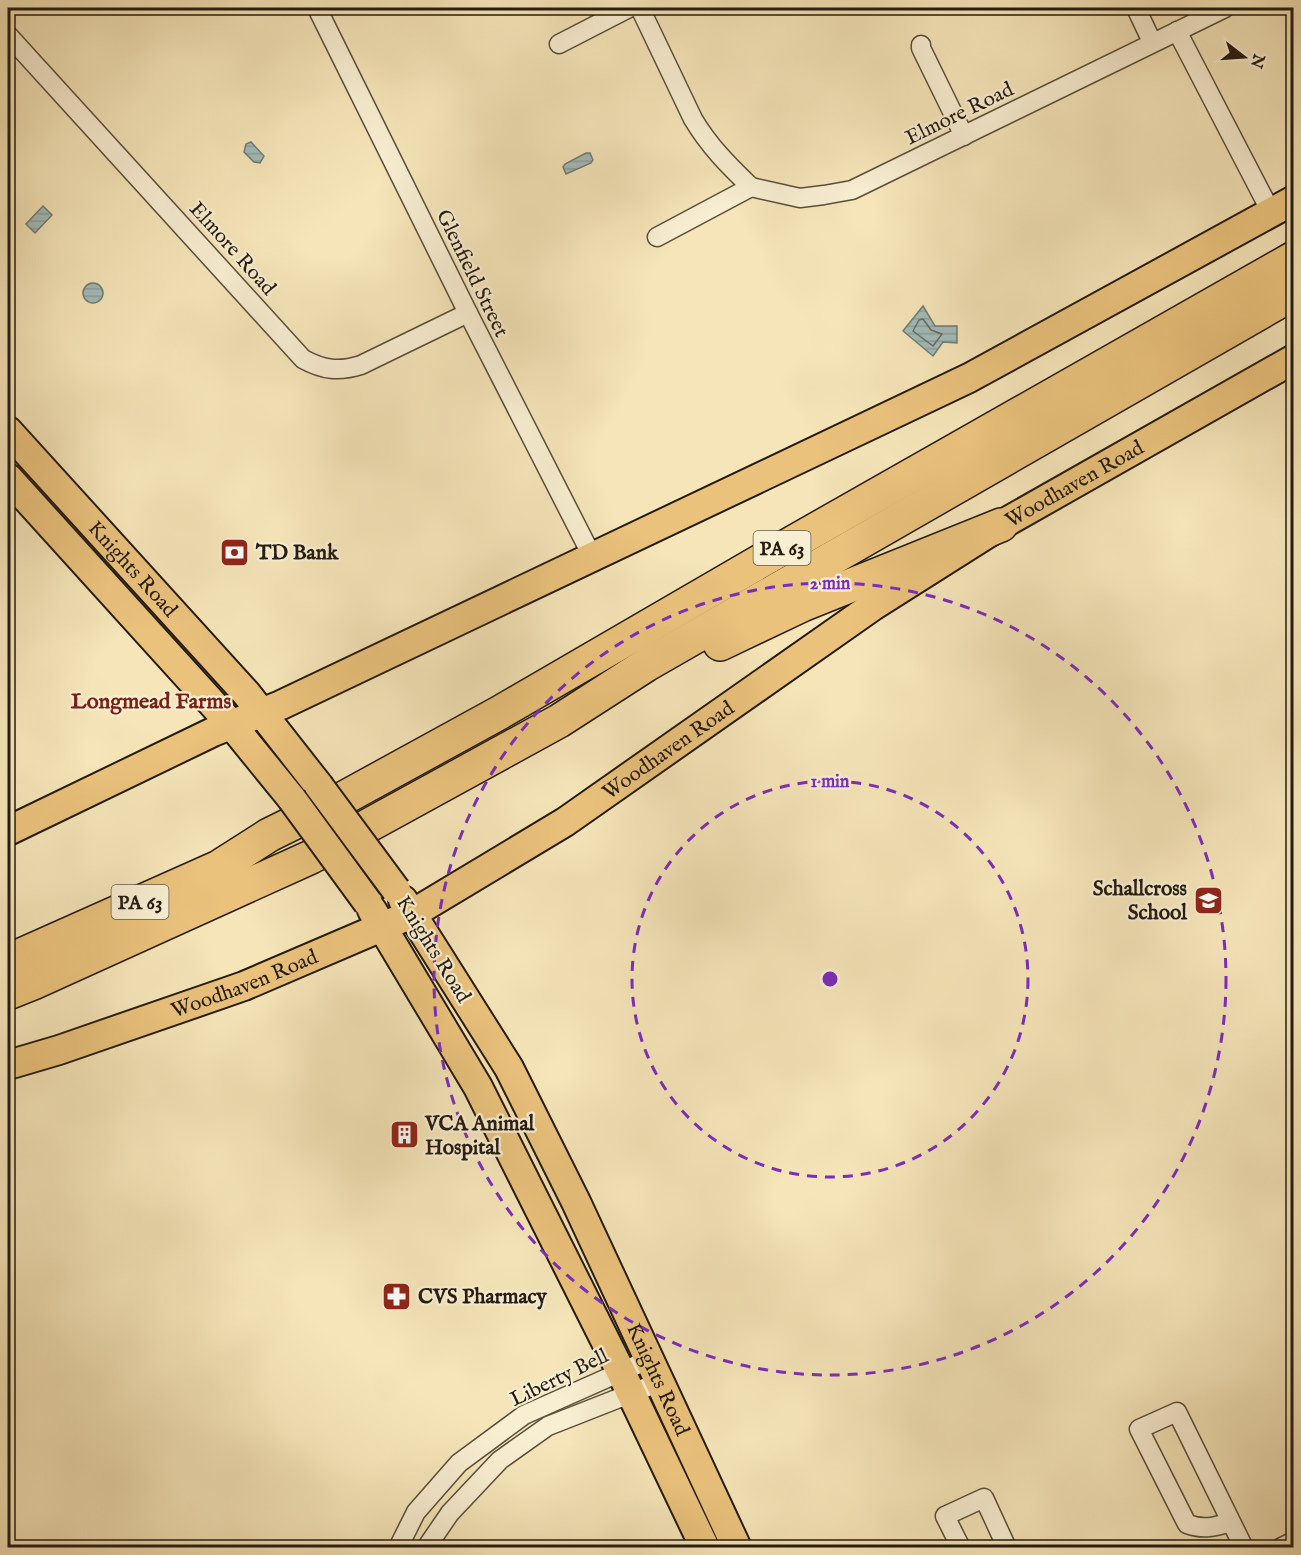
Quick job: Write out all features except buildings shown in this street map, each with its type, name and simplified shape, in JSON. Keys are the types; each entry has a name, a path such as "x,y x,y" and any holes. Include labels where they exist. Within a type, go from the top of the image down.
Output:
{"highway":[{"name":"PA 63","path":"8,961 219,867 269,835 344,798 499,713 771,555 1293,258"},
{"name":"PA 63","path":"8,993 311,857 559,721 646,665 1293,293"},
{"path":"559,721 802,606 1001,525"},
{"path":"8,938 77,912 210,854 269,835"}],"main road":[{"path":"8,831 231,724 281,705 979,374 1282,206"},
{"name":"Woodhaven Road","path":"8,1065 59,1050 244,986 375,915 412,914 565,822 873,606 1001,525 1293,358"},
{"name":"Knights Road","path":"8,431 262,712 412,914 508,1068 576,1202 737,1548"},
{"name":"Knights Road","path":"8,478 231,724 292,799 375,915 478,1087 626,1383 705,1548"},
{"path":"125,608 149,586"}],"street":[{"name":"Glenfield Street","path":"317,8 468,313 592,556"},
{"path":"559,44 629,8"},
{"path":"640,8 693,119 704,137 720,157 751,187 657,237"},
{"path":"1136,8 1152,42"},
{"name":"Elmore Road","path":"751,187 800,198 852,190 1178,31 1200,13 1225,8"},
{"path":"1178,31 1282,206"},
{"name":"Elmore Road","path":"8,35 303,358 317,367 345,370 361,365 468,313"},
{"path":"921,45 964,136"},
{"name":"Liberty Bell","path":"426,1548 450,1513 500,1460 548,1426 626,1383 655,1370"},
{"name":"Liberty Bell","path":"398,1548 416,1512 459,1463 524,1415 626,1383 655,1370"},
{"path":"1231,1521 1202,1529 1187,1524 1139,1429 1177,1412 1231,1521 1244,1548"},
{"path":"961,1548 945,1516 984,1498 1007,1548"},
{"path":"1280,1548 1293,1541"}],"water":[{"path":"251,142 264,156 260,163 254,162 244,152 246,144"},
{"path":"590,153 593,160 591,163 566,174 563,167 565,164"},
{"path":"43,206 52,215 35,233 26,224"},
{"path":"93,283 100,286 103,293 100,300 93,303 86,300 83,293 86,286"},
{"path":"923,306 935,326 957,326 957,343 943,342 933,356 903,331"}],"place":[{"name":"TD Bank","path":"235,552"},
{"name":"Schallcross School","path":"1208,900"},
{"name":"VCA Animal Hospital","path":"404,1135"},
{"name":"CVS Pharmacy","path":"397,1296"}],"district":[{"name":"Longmead Farms","path":"151,700"}]}
